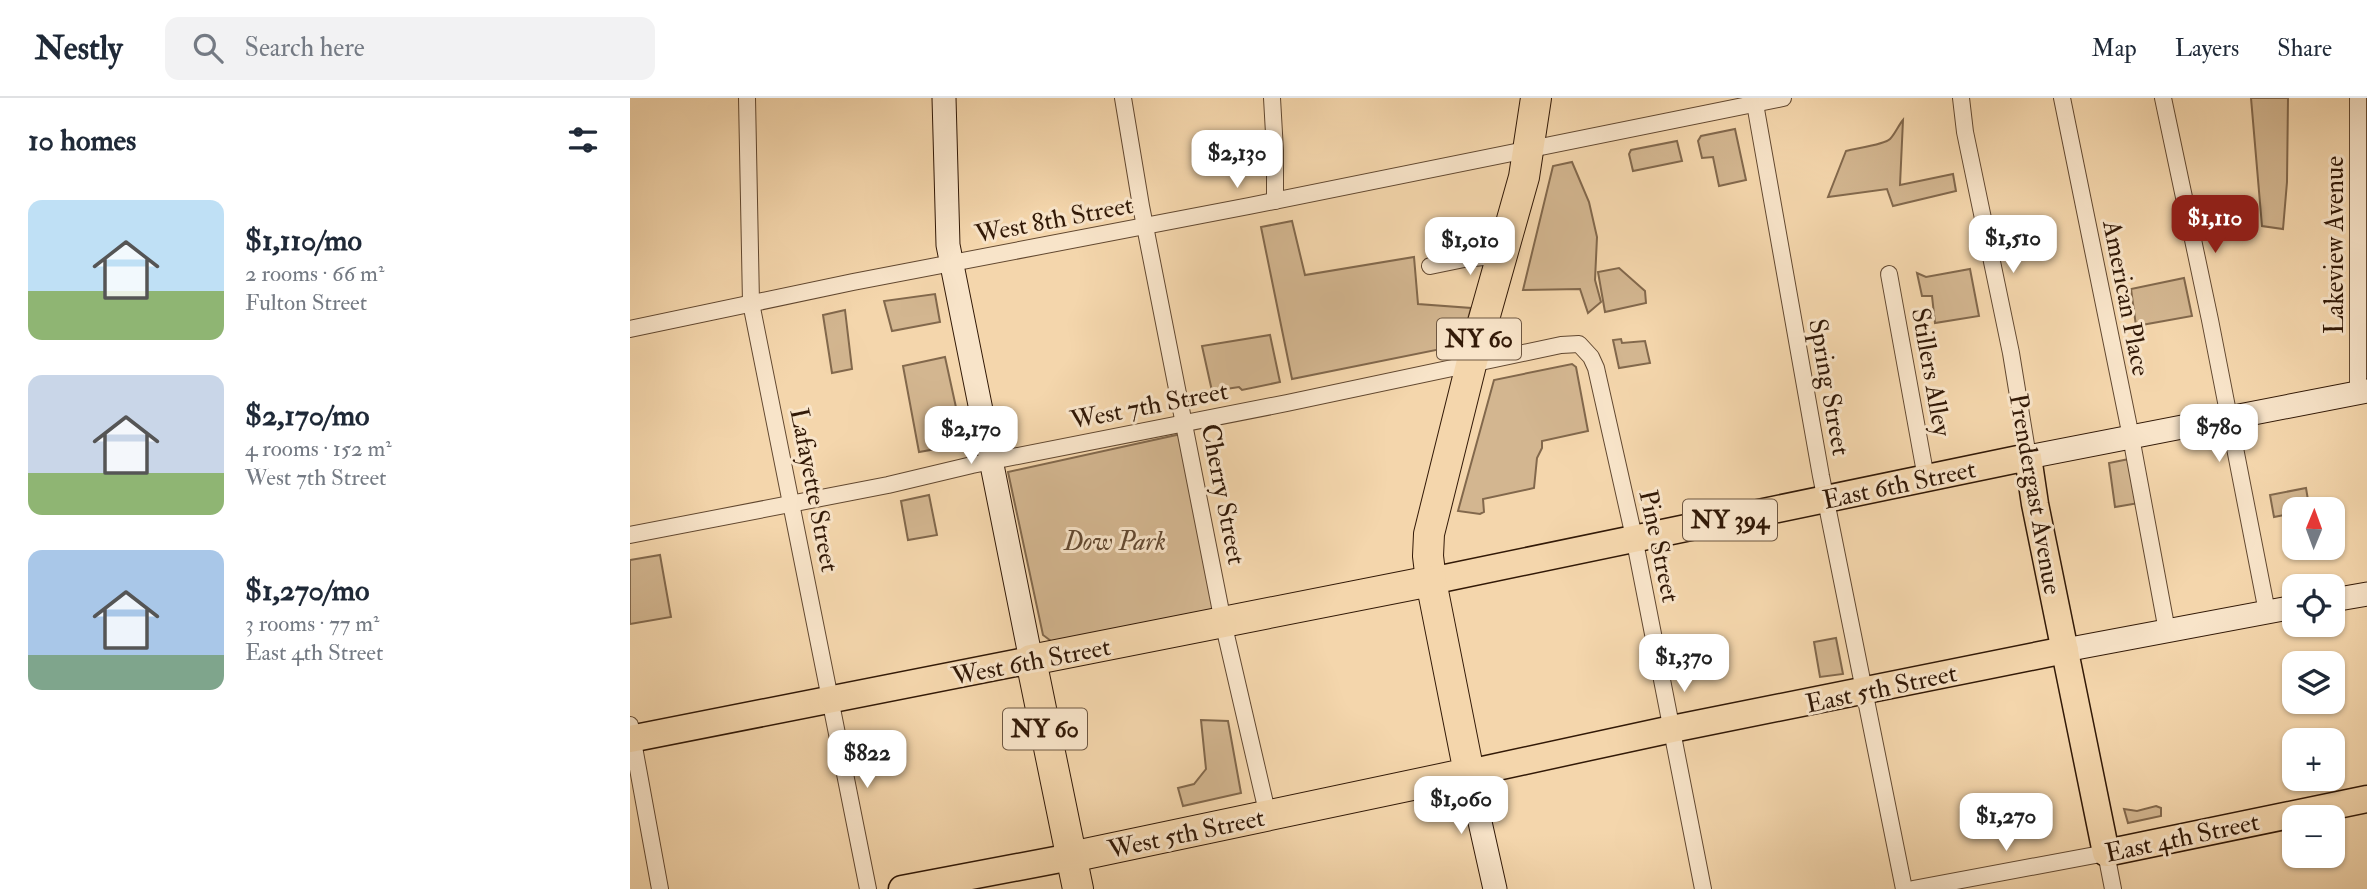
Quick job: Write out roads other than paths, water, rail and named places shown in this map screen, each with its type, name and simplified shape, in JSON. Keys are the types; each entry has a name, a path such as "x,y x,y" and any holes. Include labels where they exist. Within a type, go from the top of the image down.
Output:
{"highway":[{"name":"NY 60","path":"1469,773 1432,581 1428,556 1429,534 1471,365 1524,177 1536,98"},
{"name":"NY 60","path":"1402,587 1414,572 1427,509 1435,509"},
{"name":"West 6th Street","path":"1031,660 1432,581"},
{"name":"NY 60","path":"1031,660 1078,889"},
{"name":"West 5th Street","path":"1071,857 1469,773"}],"main road":[{"name":"East 6th Street","path":"1432,581 2028,457"},
{"name":"Prendergast Avenue","path":"2028,457 2035,505 2106,853"},
{"name":"East 5th Street","path":"1469,773 2065,650"},
{"name":"West 6th Street","path":"631,734 832,699 1031,660"},
{"name":"East 4th Street","path":"2106,853 2367,799"},
{"name":"West 5th Street","path":"902,889 1071,857"}],"street":[{"name":"Lafayette Street","path":"747,98 751,303 832,699 867,889"},
{"path":"944,98 948,246 1031,660"},
{"name":"Cherry Street","path":"1123,98 1145,227 1223,622 1268,816"},
{"path":"1272,98 1275,201"},
{"name":"West 8th Street","path":"630,329 951,262 1145,227 1755,101 1783,98"},
{"name":"Prendergast Avenue","path":"1961,98 1965,132 2011,353 2028,457"},
{"name":"American Place","path":"2062,98 2167,631"},
{"path":"2163,98 2267,612"},
{"name":"Lakeview Avenue","path":"2358,98 2363,392"},
{"name":"Spring Street","path":"1755,101 1826,500 1904,889"},
{"path":"1430,266 1503,255"},
{"name":"Stillers Alley","path":"1889,274 1926,478"},
{"name":"West 7th Street","path":"630,535 888,485 992,461 1561,345 1579,344"},
{"name":"Pine Street","path":"1579,344 1591,357 1596,368 1634,537 1703,889"},
{"name":"East 6th Street","path":"2028,457 2363,392"},
{"path":"2345,598 2367,594"},
{"name":"East 5th Street","path":"2065,650 2282,609"},
{"path":"631,734 660,889"},
{"path":"1469,773 1495,889"},
{"name":"Prendergast Avenue","path":"2106,853 2113,889"},
{"name":"East 4th Street","path":"1913,889 2106,853"}],"park label":[{"name":"Dow Park","path":"1115,541"}]}
